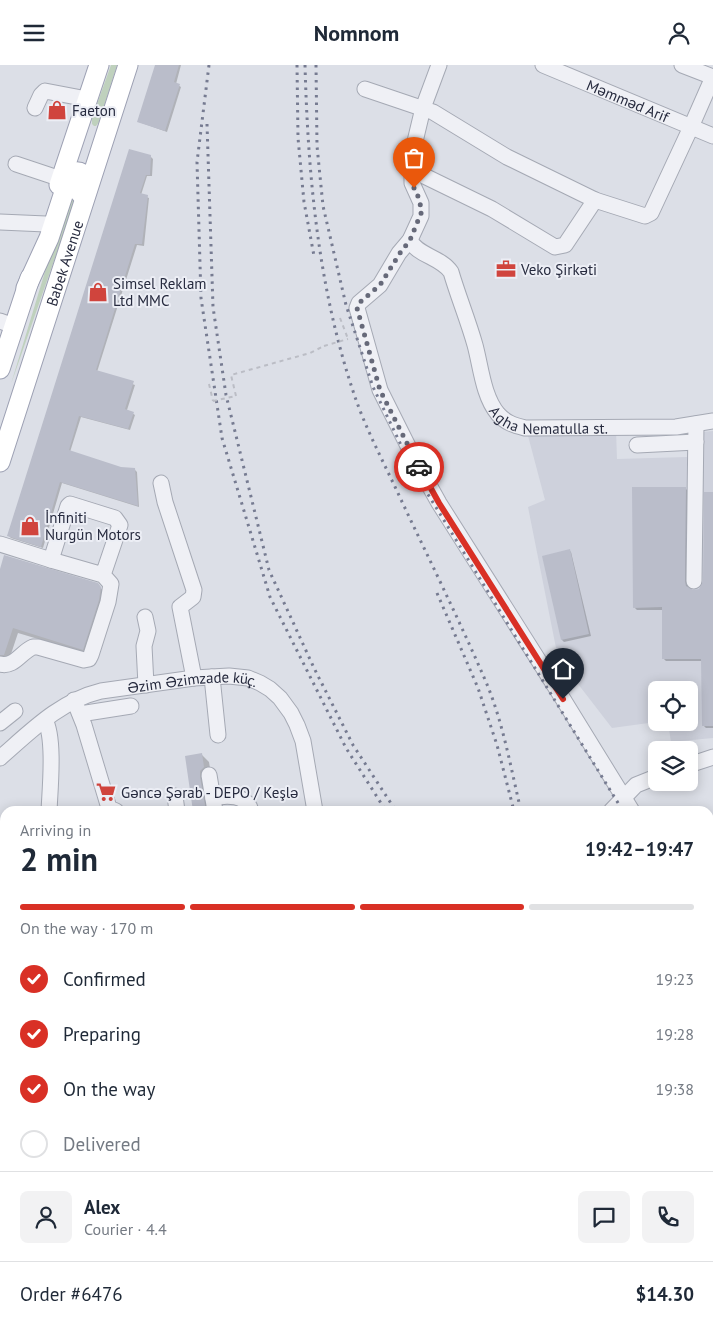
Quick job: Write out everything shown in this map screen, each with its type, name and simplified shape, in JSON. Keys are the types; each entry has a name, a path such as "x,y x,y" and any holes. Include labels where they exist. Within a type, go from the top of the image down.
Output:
{"main road":[{"name":"Babek Avenue","path":"0,369 7,324 26,288 99,65"},
{"path":"106,65 86,129 88,133 93,135 97,134 104,123 122,65"},
{"name":"Babek Avenue","path":"0,462 128,65"},
{"path":"14,420 31,344 84,182 82,173 78,171 74,172 68,180 49,238 26,288"}],"street":[{"path":"439,65 415,136 410,169 412,183 422,211 410,240 380,285 359,303 357,308 380,390 415,461 439,503 629,806"},
{"name":"Məmməd Arif","path":"544,65 713,136"},
{"path":"365,89 433,112 452,121 507,157 596,200 645,216 651,213 713,77 682,65"},
{"path":"35,108 40,95 45,91 87,99"},
{"path":"16,164 61,179"},
{"path":"410,169 498,213 554,247 565,245 596,200"},
{"path":"0,222 46,225"},
{"name":"Agha Nematulla st.","path":"410,240 415,248 445,264 451,272 475,346 480,373 492,405 505,422 525,428 676,427 713,421"},
{"path":"694,581 696,424"},
{"path":"637,445 696,442"},
{"path":"161,483 194,590 193,597 180,607 194,678"},
{"path":"51,560 68,506 74,505 118,520 120,525 103,575"},
{"path":"0,544 103,575 110,583 111,590 89,659 84,660 38,647 29,649 11,664 0,664"},
{"path":"145,617 148,631 144,645 146,685"},
{"path":"212,677 218,735"},
{"name":"Əzim Əzimzade küç.","path":"0,758 44,720 77,707 101,691 194,678 248,677 270,689 280,698 291,713 303,741 314,806"},
{"path":"109,806 77,707 131,706"},
{"path":"0,723 15,711"},
{"path":"44,720 48,726 50,742 50,806"},
{"path":"698,762 713,757"},
{"path":"208,775 214,805"},
{"path":"617,806 636,785 648,780"},
{"path":"214,805 225,795 241,799 249,806"},
{"path":"175,796 177,806"}],"path":[{"path":"209,384 213,401 236,396 231,375 310,353 324,346 348,339 340,318"}],"shaded area":[{"path":"616,430 617,459 687,457 687,446 702,432 713,431 713,738 671,741 669,731 698,731 698,681 648,681 648,723 612,728 558,658 528,507 545,500 527,432"}],"green space":[{"path":"111,65 117,65 99,122 94,126 92,118"},
{"path":"70,189 79,189 11,384"}],"building":[{"path":"155,65 179,65 174,82 180,84 165,131 137,122"},
{"path":"129,149 151,155 150,175 146,175 140,193 148,195 142,244 135,244 96,370 134,381 125,409 134,412 128,429 79,416 69,450 121,467 135,468 138,506 60,482 41,547 7,536"},
{"path":"632,487 686,487 685,581 686,586 693,590 699,589 703,581 704,492 713,492 713,726 702,726 701,659 662,659 662,607 633,608"},
{"path":"570,549 589,634 561,640 542,556"},
{"path":"4,555 98,583 101,587 99,600 83,650 13,628 4,655 0,655 0,569"},
{"path":"202,753 204,767 200,771 200,777 205,806 192,806 185,756"}],"railway":[{"path":"209,65 197,162 201,298 222,438 270,597 346,748 383,806"},
{"path":"297,65 298,138 304,202 314,256"},
{"path":"305,65 309,148 317,230 323,271 341,351 357,404 367,429 453,609 492,697 502,729 520,806"},
{"path":"316,65 317,146 323,206 346,305 373,387 413,470 620,806"},
{"path":"207,124 213,307 226,395 269,570 314,668 353,745 393,806"},
{"path":"437,593 478,688 497,745 513,806"}],"way so far":[{"path":"414,188 421,203 422,211 410,240 380,285 364,297 357,308 380,390 419,467"}],"place":[{"name":"Faeton","path":"57,110"},
{"name":"Veko Şirkəti","path":"506,269"},
{"name":"Simsel Reklam Ltd MMC","path":"98,292"},
{"name":"İnfiniti Nurgün Motors","path":"30,526"},
{"name":"Gəncə Şərab - DEPO / Keşlə","path":"106,792"}],"route":[{"path":"419,467 439,503 563,699"}]}
